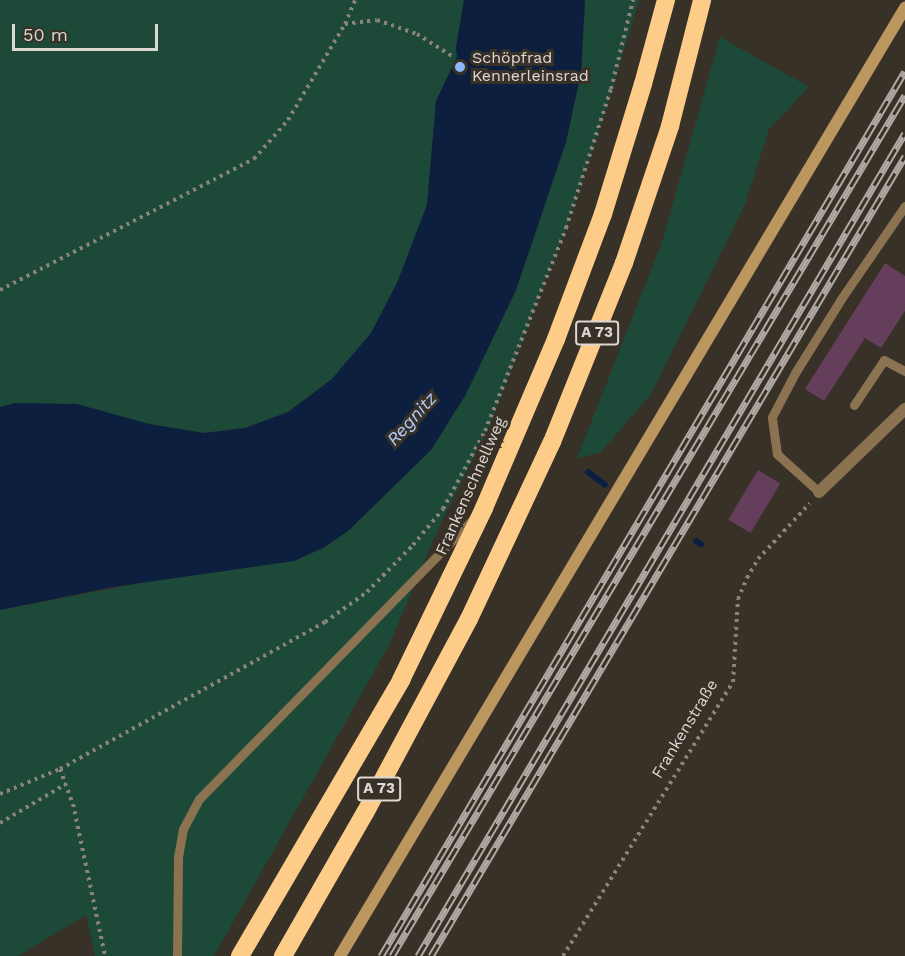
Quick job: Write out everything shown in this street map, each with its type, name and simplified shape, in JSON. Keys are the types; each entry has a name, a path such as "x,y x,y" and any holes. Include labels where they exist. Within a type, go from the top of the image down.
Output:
{"highway":[{"name":"Frankenschnellweg","path":"240,956 401,680 484,508 556,339 603,214 666,0"},
{"name":"A 73","path":"284,956 365,813 453,649 552,442 624,263 670,126 702,0"}],"main road":[{"path":"340,956 905,8"}],"street":[{"path":"819,492 905,409"}],"lane":[{"path":"819,492 777,454 772,417 795,373 841,299 905,206"},
{"path":"854,405 884,360 905,371"},
{"path":"177,956 178,857 183,829 199,800 484,508"}],"path":[{"path":"0,290 254,159 288,120 345,24 355,0"},
{"path":"0,794 60,769 325,622 367,592 413,545 443,509 485,431 566,228 611,89 633,0"},
{"path":"345,24 377,20 417,34 452,56"},
{"name":"Frankenstraße","path":"562,956 733,682 738,599 747,578 758,559 819,492"},
{"path":"60,769 73,804 105,956"},
{"path":"0,823 66,784"}],"green space":[{"path":"0,0 464,0 456,47 457,57 436,101 427,205 397,283 371,333 332,379 288,412 245,428 204,433 16,403 0,407"},
{"path":"585,0 639,0 609,100 565,230 488,429 439,527 389,645 214,956 95,956 86,915 18,956 0,956 0,610 323,548 348,531 431,450 466,394 516,290 566,142 581,73"},
{"path":"720,37 809,87 769,129 745,204 651,394 600,453 577,458 661,245"}],"water":[{"name":"Regnitz","path":"464,0 585,0 581,73 566,142 516,290 466,394 431,450 348,531 323,548 294,561 113,587 0,610 0,407 15,403 77,404 149,424 204,433 245,428 288,412 332,379 371,333 397,283 427,205 436,101 457,57 456,47"}],"building":[{"path":"885,263 905,276 905,311 881,348 865,338 824,401 805,389"},
{"path":"758,470 780,483 750,533 728,520"}],"waterway":[{"path":"588,472 605,485"},
{"path":"696,541 701,544"}],"railway":[{"path":"381,956 905,71"},
{"path":"392,956 905,95"},
{"path":"418,956 905,133"},
{"path":"431,956 905,156"}],"place":[{"name":"Schöpfrad Kennerleinsrad","path":"460,67"}]}
